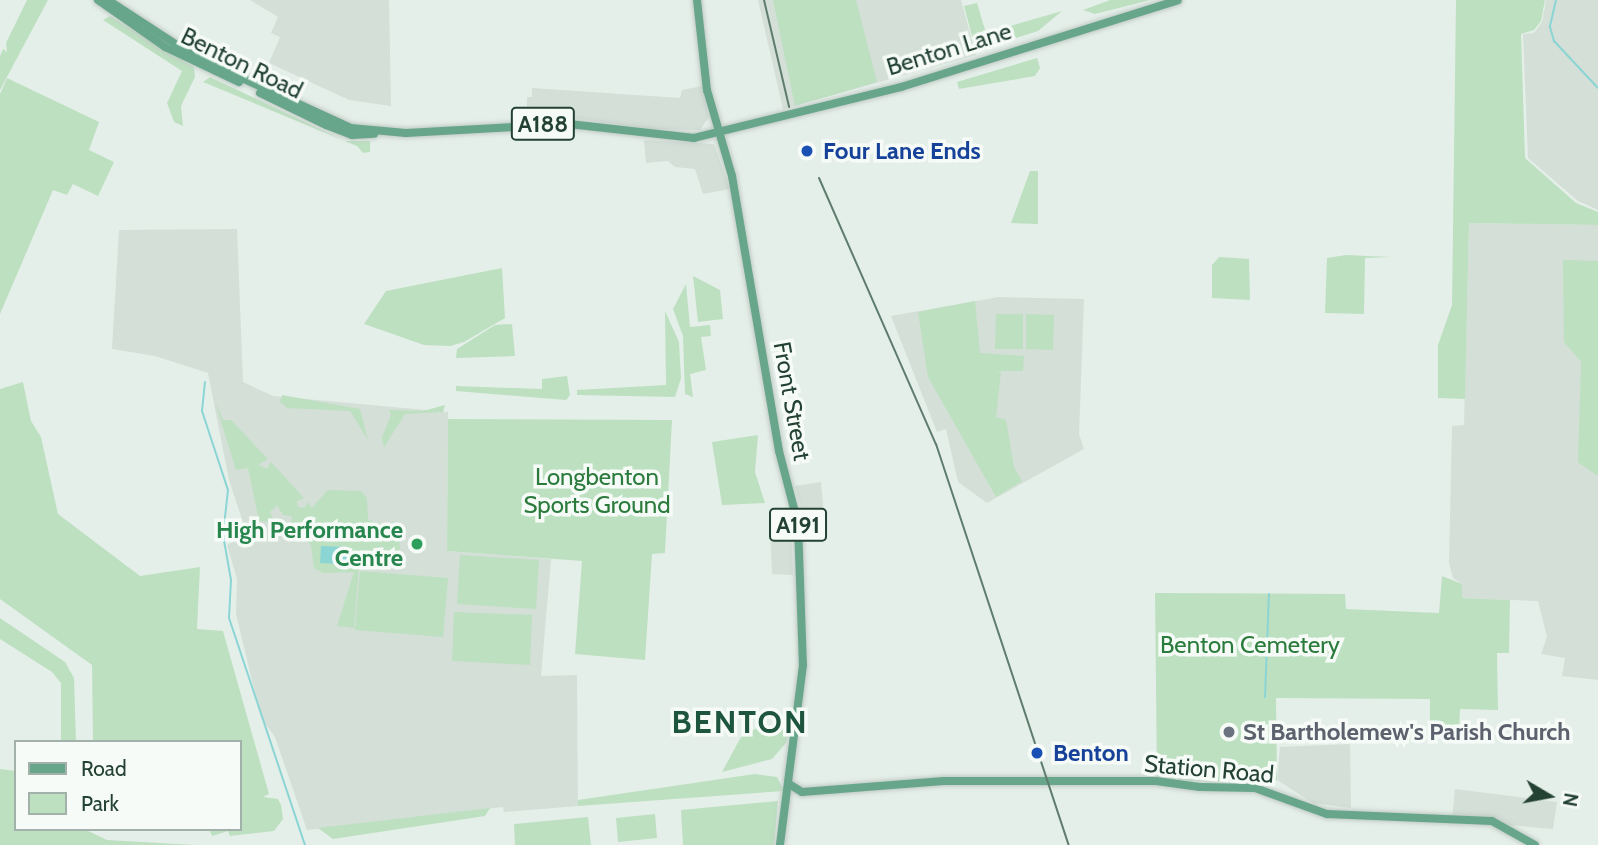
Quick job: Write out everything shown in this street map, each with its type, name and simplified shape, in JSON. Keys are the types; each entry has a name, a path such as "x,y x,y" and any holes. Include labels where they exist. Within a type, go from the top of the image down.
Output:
{"main road":[{"name":"Benton Road","path":"98,0 164,47 352,135 569,124 705,136"},
{"name":"Benton Road","path":"108,0 194,56 328,118 380,133"},
{"name":"Front Street","path":"697,0 704,75 717,121 725,132 779,451 798,524 803,664 789,783"},
{"name":"Benton Lane","path":"705,136 901,87 1178,0"},
{"name":"Station Road","path":"789,783 802,792 944,781 1156,781 1200,788 1255,788 1326,814 1492,821 1535,845"},
{"name":"A191","path":"780,845 789,783"}],"shaded area":[{"path":"250,0 389,0 391,106 349,100 269,63 280,37 271,33 278,17"},
{"path":"758,0 961,0 976,55 783,109"},
{"path":"1546,0 1598,0 1598,210 1578,201 1528,158 1523,34 1534,33 1542,22"},
{"path":"702,86 709,117 700,130 652,129 565,117 527,119 527,97 532,97 532,88 680,98 682,90"},
{"path":"644,140 714,144 730,189 703,194 695,169 675,167 668,161 646,163"},
{"path":"1469,223 1598,225 1598,680 1562,676 1565,658 1541,654 1547,637 1538,601 1462,598 1462,584 1453,578 1449,563 1452,426 1464,425"},
{"path":"237,229 243,382 273,396 448,412 447,551 551,559 541,676 577,675 578,806 504,812 503,807 307,830 275,737 261,718 236,614 237,579 227,545 247,534 229,480 208,373 155,356 112,349 119,230"},
{"path":"999,297 1084,299 1079,434 1084,449 987,503 958,482 946,429 937,432 891,316"},
{"path":"821,482 824,518 805,521 795,486"},
{"path":"825,522 827,537 806,541 804,525"},
{"path":"791,524 793,575 772,574 770,526"},
{"path":"1350,744 1351,808 1313,803 1277,780 1280,747"},
{"path":"1455,789 1557,802 1553,829 1452,820"}],"green space":[{"path":"27,0 48,0 0,90 0,56 3,49 7,52 6,43"},
{"path":"773,0 856,0 877,82 795,106"},
{"path":"1110,0 1150,0 1095,14 1083,10"},
{"path":"1456,0 1545,0 1541,21 1534,30 1521,34 1525,158 1576,203 1598,212 1598,225 1469,223 1465,399 1438,398 1438,345 1452,305"},
{"path":"977,3 986,33 1062,11 1038,31 976,51 964,6"},
{"path":"110,16 194,67 195,77 181,106 183,126 174,122 167,103 182,71 103,20"},
{"path":"1037,58 1040,68 1035,76 959,89 957,82"},
{"path":"210,77 345,141 370,141 370,152 363,153 357,146 203,82"},
{"path":"7,78 99,122 89,150 114,162 98,196 73,184 67,195 53,190 0,314 0,94"},
{"path":"1030,171 1038,171 1038,224 1011,223"},
{"path":"1346,255 1392,257 1365,258 1364,314 1325,313 1327,258"},
{"path":"1219,257 1249,259 1250,300 1212,298 1212,265"},
{"path":"1563,260 1598,261 1598,476 1578,462 1581,362 1564,342"},
{"path":"502,268 505,318 464,342 450,346 424,345 364,324 386,291"},
{"path":"693,276 720,290 723,319 698,322"},
{"path":"686,284 690,327 710,325 711,336 701,337 706,370 690,374 693,397 685,394 683,336 673,309"},
{"path":"975,301 980,353 1024,356 1023,371 993,371 1001,372 996,417 1006,420 1014,467 1022,481 996,497 928,377 918,312"},
{"path":"665,311 679,342 681,378 675,397 577,395 577,390 666,385"},
{"path":"996,314 1023,314 1023,349 995,349"},
{"path":"1026,314 1054,315 1053,350 1026,349"},
{"path":"512,324 515,356 456,358 457,349 495,325"},
{"path":"567,376 570,395 566,400 456,391 456,386 542,389 542,379"},
{"path":"23,382 31,421 41,437 58,514 140,576 200,567 197,629 223,631 269,794 263,797 278,799 281,805 283,819 274,831 230,836 228,831 242,831 242,740 93,740 92,665 0,599 0,389"},
{"path":"282,395 360,409 368,440 350,411 287,408 280,402"},
{"path":"215,402 223,420 231,420 268,459 258,465 267,469 271,462 304,498 297,501 298,507 305,508 307,502 312,508 328,490 361,491 367,498 368,520 395,532 395,540 400,541 399,559 387,559 386,568 359,566 354,628 337,626 354,572 323,573 314,568 311,545 300,534 289,531 292,516 283,515 277,505 270,512 275,522 259,521 248,468 236,470"},
{"path":"445,405 443,412 405,414 384,447 382,437 391,415 389,410 423,411"},
{"name":"Longbenton Sports Ground","path":"448,419 672,420 665,553 652,554 645,660 575,654 582,561 447,551"},
{"path":"758,435 755,472 765,503 722,505 712,442"},
{"path":"460,555 539,560 536,609 457,604"},
{"path":"360,571 448,578 443,637 355,630"},
{"name":"Benton Cemetery","path":"1442,576 1462,584 1462,598 1510,600 1509,653 1497,653 1498,710 1460,709 1459,732 1430,731 1430,699 1276,698 1277,780 1270,784 1157,779 1155,593 1345,594 1346,609 1439,613"},
{"path":"454,612 532,615 530,665 452,661"},
{"path":"0,618 65,662 74,678 76,740 61,740 61,683 52,672 0,639"},
{"path":"792,724 786,743 772,759 722,772 741,737 755,729"},
{"path":"0,769 14,771 14,831 88,831 107,840 194,845 0,845"},
{"path":"755,774 777,777 784,791 578,806 578,800"},
{"path":"778,801 774,845 683,845 681,810"},
{"path":"490,808 485,816 333,839 318,828"},
{"path":"655,814 657,838 618,842 616,818"},
{"path":"588,817 591,845 515,845 514,824"},
{"path":"210,831 228,831 212,836"}],"water":[{"path":"321,546 349,547 347,564 320,563"}],"waterway":[{"path":"1556,0 1550,27 1554,41 1598,88"},
{"path":"205,382 202,411 228,490 223,535 231,580 229,618 305,845"},
{"path":"1265,697 1269,594"}],"tram line":[{"path":"764,0 789,107"},
{"path":"819,178 936,444 1069,845"}],"place":[{"name":"Four Lane Ends","path":"807,151"},
{"name":"High Performance Centre","path":"417,544"},
{"name":"St Bartholemew's Parish Church","path":"1229,732"},
{"name":"Benton","path":"1037,753"}],"district":[{"name":"BENTON","path":"740,722"}]}
